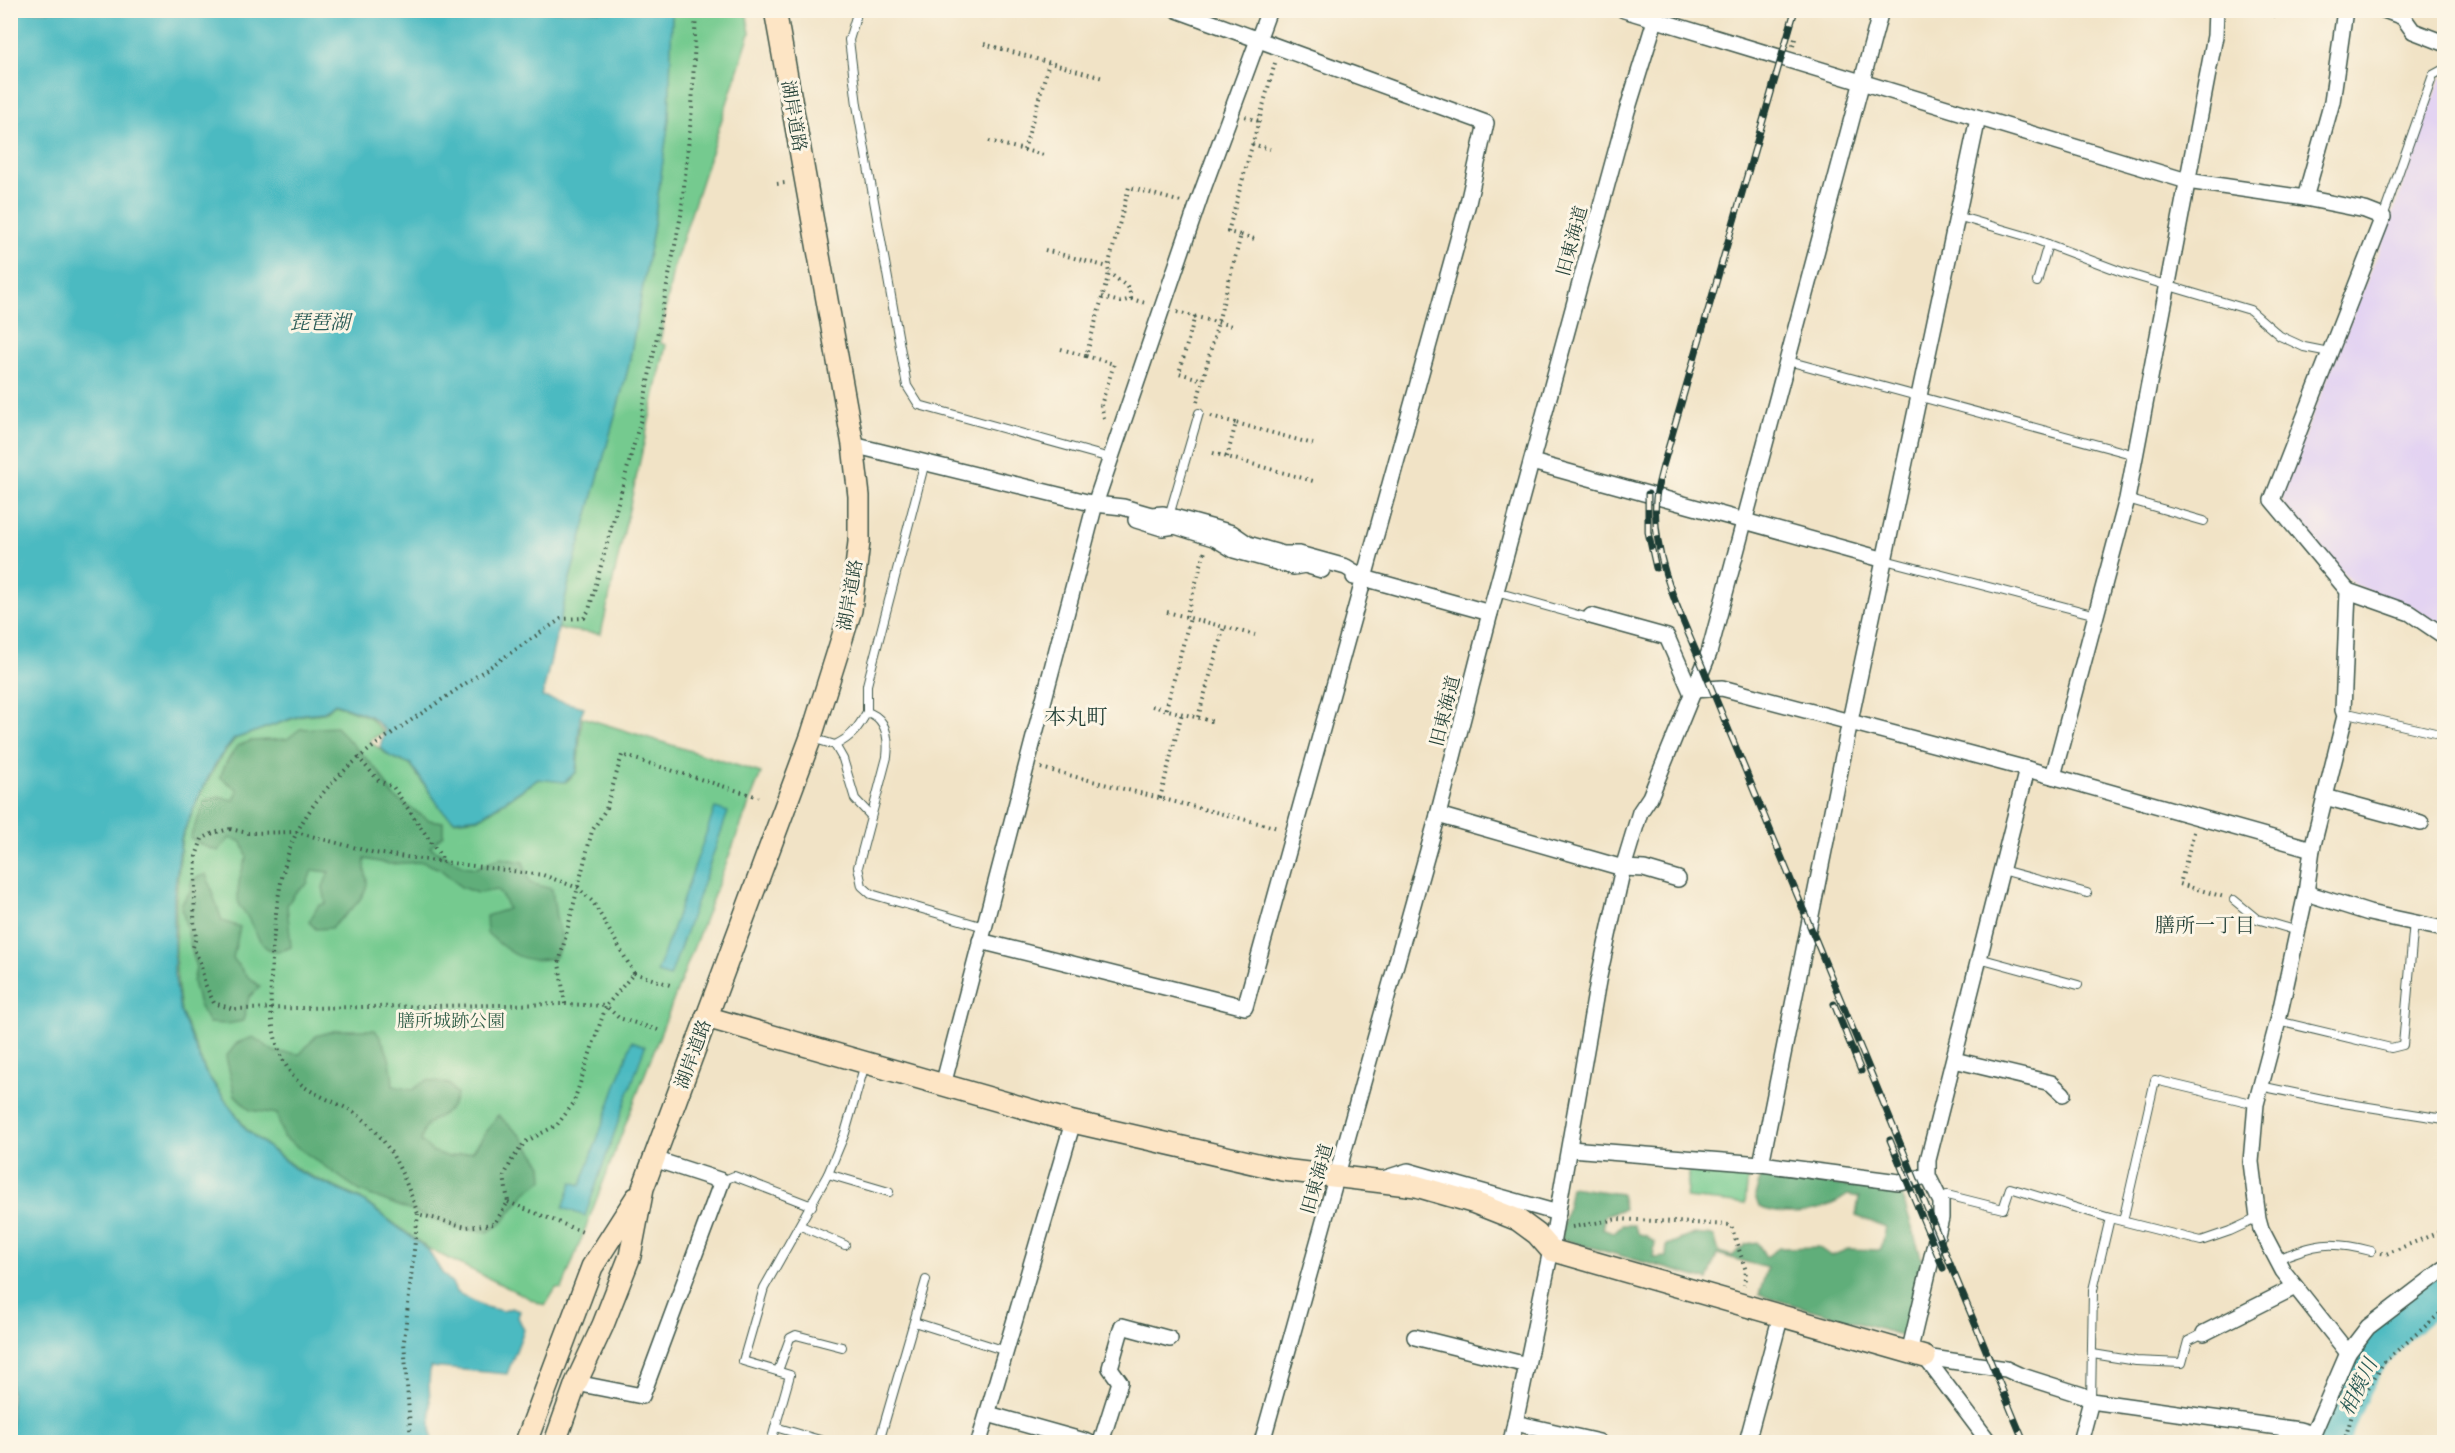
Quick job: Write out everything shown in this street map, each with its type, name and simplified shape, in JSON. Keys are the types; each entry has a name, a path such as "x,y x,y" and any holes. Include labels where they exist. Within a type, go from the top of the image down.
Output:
{"main road":[{"name":"湖岸道路","path":"555,1443 576,1383 603,1325 630,1256 643,1188 811,737 851,610 859,542 859,496 775,10"},
{"path":"706,1017 1073,1122 1283,1170 1316,1176 1338,1176 1416,1186 1475,1203 1518,1220 1537,1234 1553,1240 1781,1315 1917,1355"},
{"name":"湖岸道路","path":"526,1443 592,1267 643,1188"}],"street":[{"path":"982,934 1245,1007 1468,203 1486,123 1177,10"},
{"path":"943,1085 1095,504 1200,197 1269,10"},
{"path":"1624,10 1657,15 1863,83 2187,181 2306,198 2365,210 2383,217 2272,500 2348,591 2410,613 2445,636"},
{"path":"1511,1443 1558,1214 1598,981 1623,868 1640,812 1650,796 1709,653 1881,10"},
{"path":"2306,198 2332,102 2345,10"},
{"path":"2384,10 2403,17 2413,31 2445,43"},
{"path":"2053,776 2127,499 2215,36 2216,11"},
{"name":"旧東海道","path":"1262,1443 1438,815 1490,613 1627,111 1657,15"},
{"path":"1761,1164 1917,398 1978,118"},
{"path":"852,445 1095,504 1123,507 1151,515 1169,516 1232,533 1248,544 1283,554 1299,554 1346,567 1364,578"},
{"path":"1532,462 1885,560"},
{"path":"1095,504 1120,516 1162,528 1175,526 1216,539 1234,550 1294,567 1305,566 1344,577 1364,578 1490,613"},
{"path":"2348,591 2343,710 2345,716 2312,849 2306,893 2278,1020 2256,1104 2251,1162 2258,1218 2277,1259 2295,1287 2348,1353"},
{"path":"1591,616 1667,637 1693,692"},
{"path":"1693,692 1722,688 2053,776 2312,849"},
{"path":"1989,1443 1917,1355 1930,1269 1941,1218 1941,1202 1928,1176 1928,1160 2027,769"},
{"path":"2325,797 2421,822"},
{"path":"1438,815 1623,868 1644,869 1678,879"},
{"path":"2306,893 2368,913 2445,929"},
{"path":"1954,1060 2051,1083 2063,1094"},
{"path":"979,1443 1073,1122"},
{"path":"1570,1149 1761,1164 1899,1182 1928,1176"},
{"path":"576,1383 642,1396 722,1181 654,1159"},
{"path":"1377,1180 1408,1171 1558,1214"},
{"path":"1917,1355 2006,1369 2082,1395 2091,1401 2299,1430 2312,1438 2348,1353 2368,1327 2445,1269"},
{"path":"2204,1333 2295,1287"},
{"path":"1747,1443 1781,1315"},
{"path":"1101,1443 1120,1382 1110,1368 1122,1326 1170,1339"},
{"path":"1415,1337 1527,1365"},
{"path":"2080,1443 2091,1401"},
{"path":"988,1414 1088,1443"},
{"path":"1515,1423 1599,1443"}],"lane":[{"path":"858,10 849,40 857,105 907,386 919,405 1110,458"},
{"path":"2267,10 2277,13 2283,10"},
{"path":"2383,217 2433,75 2445,69"},
{"path":"1957,216 2048,244 2168,287 2250,310 2280,336 2304,347 2329,352"},
{"path":"2037,282 2048,244"},
{"path":"1788,362 2135,455"},
{"path":"1169,516 1199,413"},
{"path":"835,745 848,739 857,730 867,712 867,685 925,462"},
{"path":"2127,499 2204,521"},
{"path":"1885,560 2096,615"},
{"path":"1496,592 1585,617 1591,616"},
{"path":"867,712 875,715 882,723 889,741 887,757 858,867 862,886 871,894 982,934"},
{"path":"2345,716 2352,714 2445,735"},
{"path":"811,737 835,745 843,759 855,799 871,816"},
{"path":"2001,870 2087,893"},
{"path":"2234,900 2257,919 2298,931"},
{"path":"2278,1020 2391,1048 2403,1045 2414,921"},
{"path":"1979,958 2078,985"},
{"path":"771,1443 790,1375 743,1361 764,1288 801,1226 828,1174 845,1132 865,1063"},
{"path":"2123,1221 2155,1080 2256,1104"},
{"path":"2260,1086 2337,1102 2445,1119"},
{"path":"828,1174 889,1192"},
{"path":"722,1181 734,1176 812,1206"},
{"path":"1941,1202 1947,1195 2003,1209 2010,1188 2110,1218 2201,1241 2258,1218"},
{"path":"2091,1401 2093,1290 2110,1218"},
{"path":"801,1226 845,1245"},
{"path":"2277,1259 2314,1245 2343,1244 2371,1251"},
{"path":"879,1443 926,1280"},
{"path":"914,1322 1006,1351"},
{"path":"2093,1354 2136,1361 2182,1363 2188,1341 2204,1333"},
{"path":"778,1371 790,1338 796,1335 842,1347"},
{"path":"775,1427 827,1443"}],"path":[{"path":"411,1443 404,1341 418,1214 406,1179 389,1150 369,1123 348,1108 315,1094 291,1074 280,1052 269,1009 273,927 289,850 296,832 343,769 561,619 584,618 589,610 642,412 681,214 692,108 696,10"},
{"path":"731,10 733,14 754,10"},
{"path":"984,44 1103,78"},
{"path":"1258,240 1227,232 1280,46"},
{"path":"1024,150 1049,63"},
{"path":"989,141 1044,155"},
{"path":"1252,144 1270,149"},
{"path":"777,184 785,183"},
{"path":"1086,356 1109,273 1108,267 1129,187 1185,203 1186,200"},
{"path":"1241,235 1195,409 1199,413 1313,444"},
{"path":"1045,250 1108,267"},
{"path":"1109,273 1129,288 1131,299"},
{"path":"1102,297 1120,302 1131,299 1150,304"},
{"path":"1176,312 1232,326"},
{"path":"1195,316 1179,373 1203,380"},
{"path":"1061,349 1114,364 1101,405 1105,415 1104,422"},
{"path":"1227,457 1236,423"},
{"path":"1213,453 1313,481"},
{"path":"1166,709 1206,546"},
{"path":"1167,612 1255,635"},
{"path":"1198,717 1224,627"},
{"path":"1152,706 1215,722"},
{"path":"1160,798 1182,713"},
{"path":"565,1004 559,963 592,831 606,809 622,755 758,797"},
{"path":"358,757 379,781 393,788 444,861"},
{"path":"1036,767 1293,832"},
{"path":"2198,817 2180,884 2234,900"},
{"path":"657,1030 619,1017 606,1006 565,1004 233,1009 214,1003 193,947 196,856 202,839 213,833 230,829 248,833 296,832 375,853 543,875 578,888 593,902 634,973 673,986"},
{"path":"418,1214 466,1227 494,1224 507,1202 504,1176 512,1160 525,1142 557,1125 569,1111 606,1006 634,973"},
{"path":"507,1202 585,1233"},
{"path":"1553,1240 1618,1219 1731,1225 1746,1271 1742,1292"},
{"path":"2371,1251 2386,1254 2445,1230"},
{"path":"2344,1443 2352,1415 2383,1363 2445,1311"}],"shaded area":[{"path":"2444,77 2444,629 2413,607 2354,585 2285,509 2281,493 2386,233 2440,79"}],"green space":[{"path":"672,11 746,11 750,33 673,269 660,343 666,345 601,634 558,629 628,369 653,230 669,119"},
{"name":"膳所城跡公園","path":"335,704 369,717 383,732 369,741 391,757 410,765 442,810 454,821 481,818 539,779 566,782 577,772 582,717 761,773 562,1289 556,1288 545,1306 429,1249 361,1199 300,1171 247,1130 206,1072 181,1011 176,972 176,897 182,838 201,793 221,757 235,739 304,715 325,713"},
{"path":"336,727 379,772 393,796 429,820 443,822 443,835 430,847 463,866 476,868 500,858 523,862 530,883 552,889 562,938 556,957 526,959 510,952 487,933 486,916 508,909 497,890 477,893 461,887 440,869 422,862 389,864 365,859 366,889 353,908 331,928 316,929 309,922 318,906 326,903 323,887 329,872 312,870 307,884 295,893 287,905 291,947 279,951 270,950 263,945 245,912 239,906 239,881 247,857 242,842 230,838 218,851 190,838 205,801 217,797 234,800 238,790 220,777 237,746 251,741 287,739 300,729"},
{"path":"206,874 222,921 240,927 233,958 246,975 260,987 249,997 243,1021 227,1024 209,1023 199,1005 193,982 196,968 181,904 190,892 192,880"},
{"path":"337,1030 375,1030 388,1056 393,1086 412,1090 427,1080 449,1084 457,1094 450,1108 425,1128 421,1141 432,1151 449,1157 473,1151 498,1115 522,1137 542,1165 543,1180 526,1192 502,1223 488,1232 458,1229 360,1191 283,1137 277,1114 250,1110 235,1095 226,1057 237,1043 253,1037 275,1052 300,1054 316,1036"},
{"path":"1689,1169 1748,1176 1745,1204 1686,1198"},
{"path":"1761,1176 1901,1192 1922,1260 1904,1336 1759,1295 1767,1268 1717,1254 1708,1280 1561,1239 1571,1187 1621,1194 1624,1209 1605,1215 1602,1229 1613,1233 1622,1225 1634,1225 1639,1234 1645,1235 1655,1243 1653,1258 1666,1257 1667,1245 1694,1234 1714,1236 1719,1252 1732,1256 1746,1244 1757,1242 1766,1257 1779,1248 1818,1247 1831,1256 1848,1249 1881,1250 1886,1227 1856,1216 1859,1197 1848,1195 1828,1206 1805,1212 1770,1211 1759,1207 1755,1196"}],"water":[{"name":"琵琶湖","path":"10,11 672,11 669,119 653,230 628,369 569,582 542,697 584,707 580,717 576,772 564,782 538,779 480,817 454,820 442,810 411,764 391,757 380,747 385,730 370,716 335,703 324,712 304,714 234,739 218,759 200,793 181,838 174,896 174,973 180,1011 205,1072 246,1130 299,1172 361,1200 428,1250 456,1292 485,1307 503,1311 511,1308 520,1311 518,1317 524,1330 507,1374 430,1367 432,1442 11,1442"},
{"path":"715,808 728,812 670,977 657,973"},
{"path":"632,1041 645,1046 585,1216 563,1208 572,1182 581,1185"}],"waterway":[{"name":"相模川","path":"2332,1442 2348,1398 2371,1356 2397,1327 2444,1288"}],"railway":[{"path":"1795,10 1661,474 1656,498 1658,542 1677,607 2024,1442"},
{"path":"1648,494 1648,532 1656,568"},
{"path":"1834,1004 1861,1071"},
{"path":"1890,1140 1943,1268"}],"district":[{"name":"本丸町","path":"1076,717"},
{"name":"膳所一丁目","path":"2205,925"}]}
